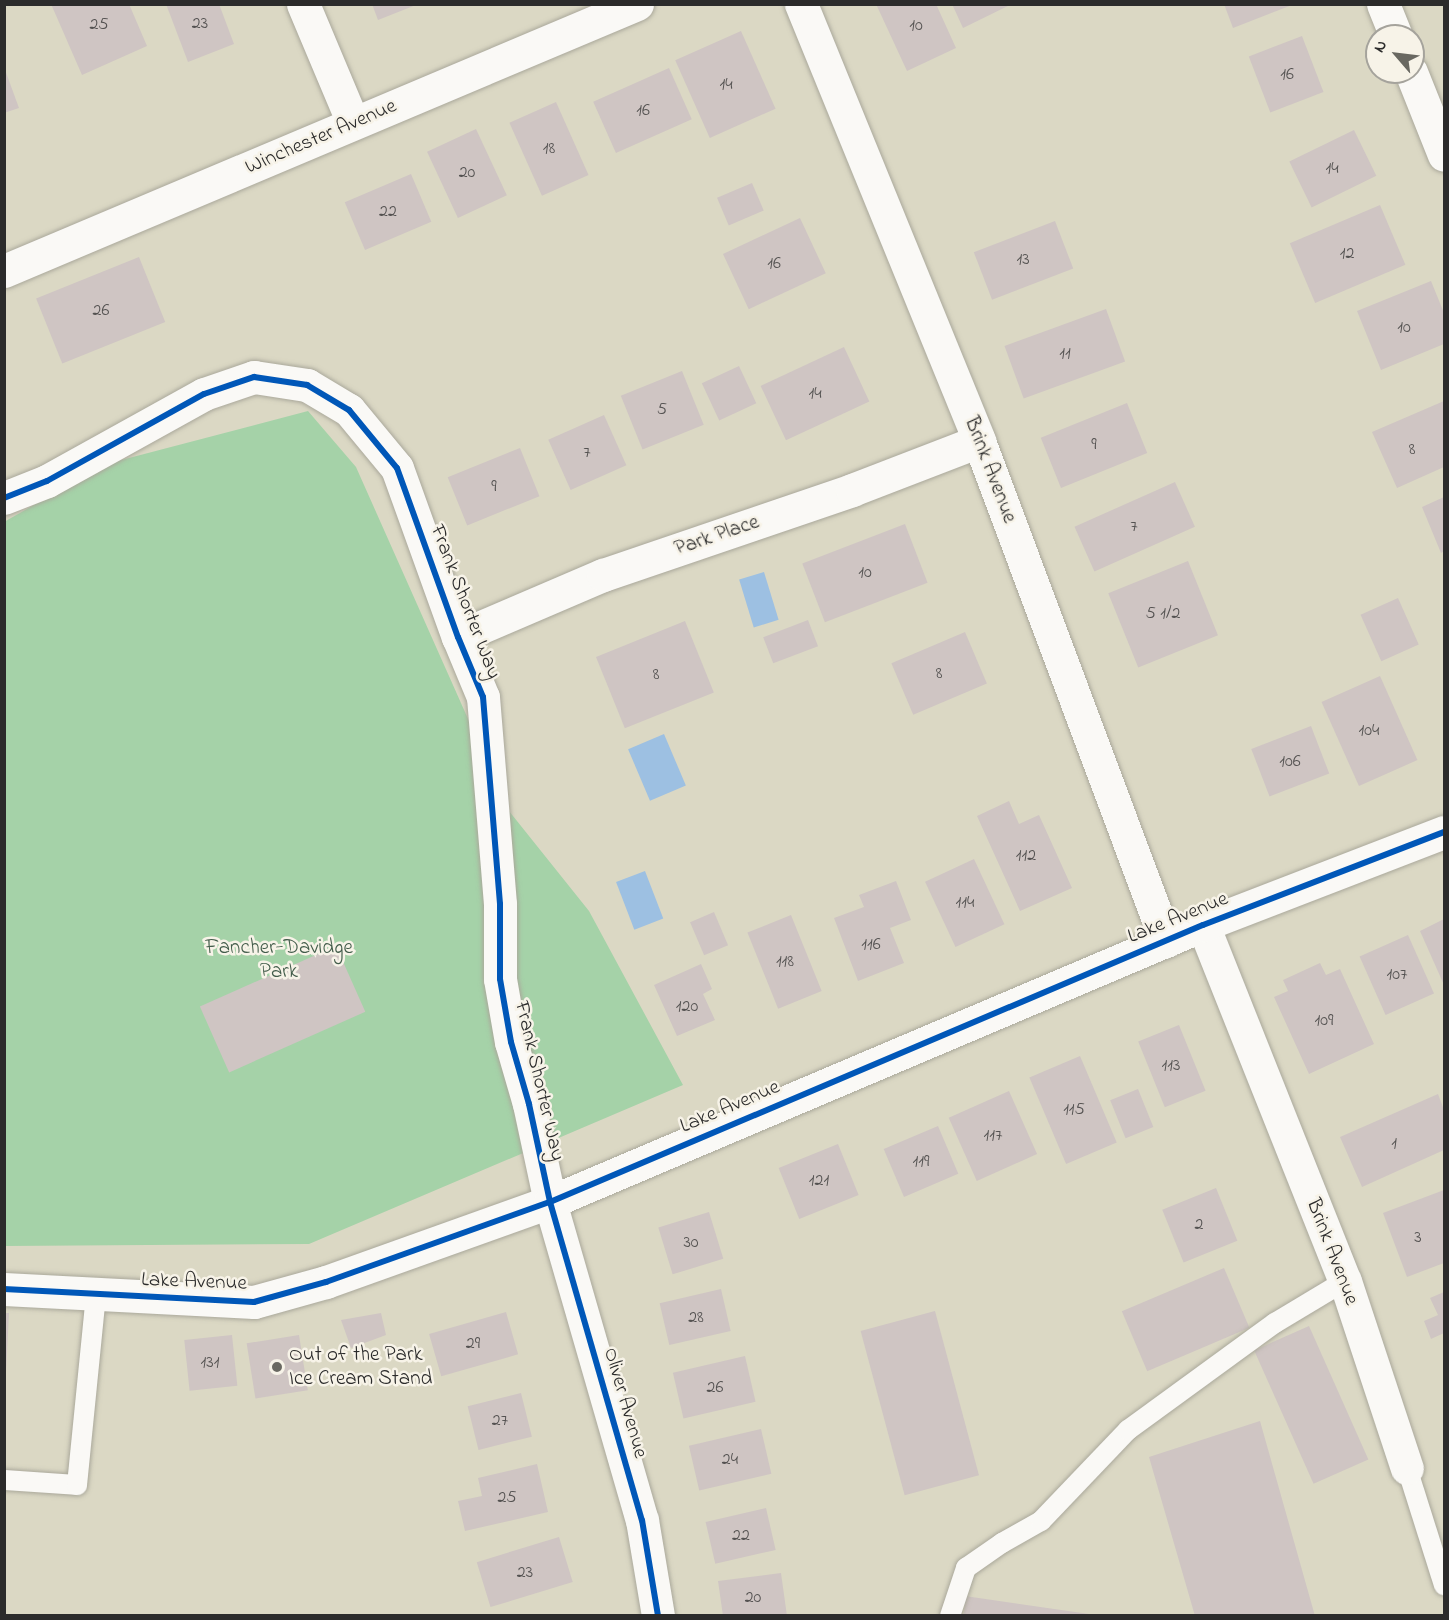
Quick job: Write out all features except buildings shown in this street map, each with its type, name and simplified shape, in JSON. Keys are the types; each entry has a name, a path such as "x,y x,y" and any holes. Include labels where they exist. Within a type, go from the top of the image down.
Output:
{"street":[{"path":"303,4 353,123"},
{"name":"Winchester Avenue","path":"4,271 638,4"},
{"name":"Brink Avenue","path":"801,4 979,441 1166,941"},
{"path":"1383,4 1391,24"},
{"path":"1416,84 1444,155"},
{"name":"Frank Shorter Way","path":"4,498 47,481 204,394 254,377 307,385 349,410 397,468 458,637 483,697 500,904 500,979 512,1042 530,1104 550,1202"},
{"name":"Park Place","path":"458,637 603,575 852,490 979,441"},
{"name":"Lake Avenue","path":"4,1289 254,1302 337,1278 550,1202 1203,925 1444,832"},
{"name":"Brink Avenue","path":"1203,925 1345,1281 1407,1468"},
{"name":"Oliver Avenue","path":"550,1202 642,1520 658,1616"}],"lane":[{"path":"950,1616 966,1568 1002,1543 1041,1521 1128,1430 1275,1323 1345,1281"},
{"path":"4,1480 77,1485 96,1294"},
{"name":"Brink Avenue","path":"1407,1468 1444,1585"}],"green space":[{"name":"Fancher-Davidge Park","path":"308,411 356,467 509,811 589,911 683,1085 309,1244 5,1246 4,522 106,464"}],"water":[{"path":"764,572 779,620 754,627 739,580"},
{"path":"664,734 686,786 650,801 628,749"},
{"path":"645,871 663,919 634,930 616,882"}],"cycle path":[{"path":"4,498 47,481 204,394 254,377 307,385 349,410 397,468 458,637 483,697 500,904 500,979 511,1042 529,1104 550,1202 642,1520 658,1616"},
{"path":"4,1289 254,1302 326,1282 550,1202 1203,925 1444,832"}],"place":[{"name":"Out of the Park Ice Cream Stand","path":"277,1367"}]}
